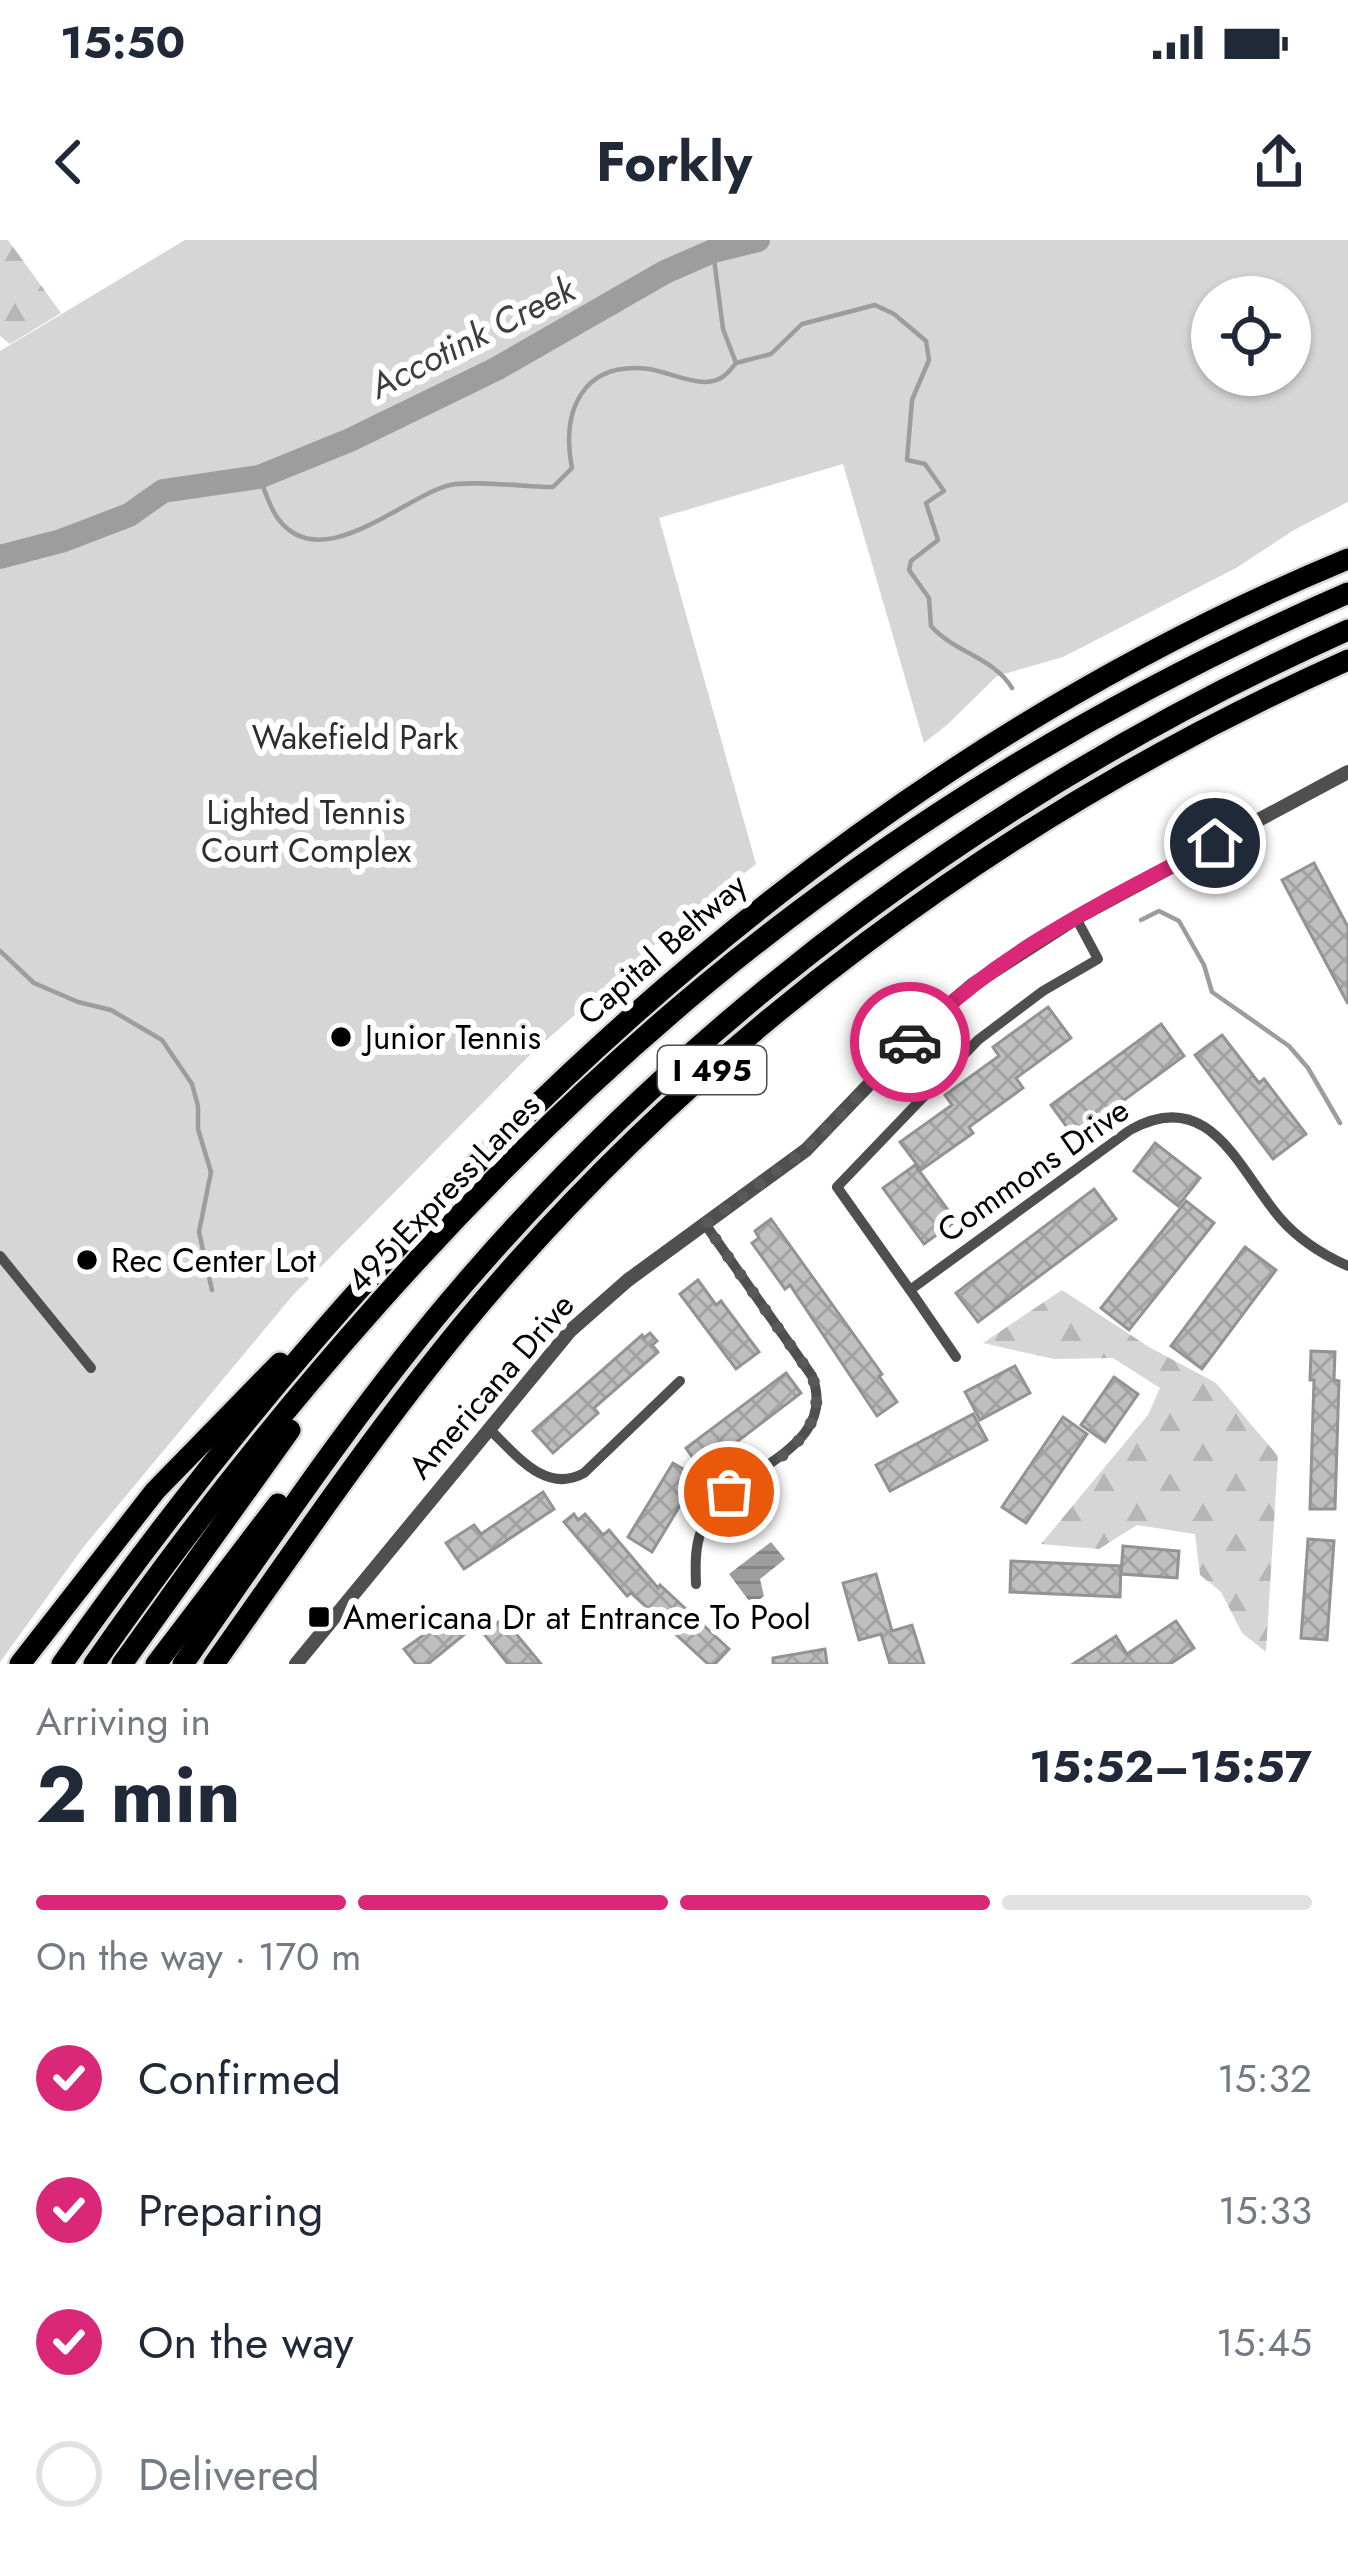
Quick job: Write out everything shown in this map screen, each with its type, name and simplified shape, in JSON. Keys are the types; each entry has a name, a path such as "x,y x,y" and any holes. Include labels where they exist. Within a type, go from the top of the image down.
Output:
{"highway":[{"name":"Capital Beltway","path":"62,1664 212,1464 392,1253 541,1101 657,994 861,830 998,739 1146,654 1348,559"},
{"name":"495 Express Lanes","path":"94,1664 260,1445 429,1249 661,1023 840,881 975,790 1090,721 1225,650 1348,593"},
{"name":"I 495","path":"183,1664 406,1354 562,1177 656,1085 864,911 982,828 1082,765 1204,698 1348,630"},
{"name":"I 495","path":"214,1664 461,1327 598,1177 720,1063 884,930 1055,813 1183,741 1348,660"},
{"path":"122,1664 216,1530 429,1249"},
{"path":"20,1664 176,1467 392,1253"},
{"path":"156,1664 335,1430 464,1284"}],"street":[{"name":"Americana Drive","path":"296,1664 570,1331 598,1304 806,1150 929,1022 972,985 1076,918 1348,772"},
{"path":"956,1357 836,1186 979,1040 1042,991 1098,959 1076,918"},
{"name":"Commons Drive","path":"910,1290 1130,1130 1166,1116 1198,1123 1228,1145 1280,1218 1317,1253 1348,1266"},
{"path":"696,1583 696,1546 712,1509 799,1441 813,1422 818,1400 812,1376 705,1224"},
{"path":"0,1256 91,1368"},
{"path":"488,1429 543,1476 570,1480 584,1473 680,1381"}],"green space":[{"path":"0,240 8,240 61,313 10,344 0,336"},
{"name":"Wakefield Park","path":"185,240 1348,240 1348,502 1236,568 1063,657 997,676 924,743 843,464 659,518 756,864 643,954 532,1053 293,1295 85,1545 0,1662 0,351"},
{"path":"1062,1290 1149,1347 1216,1383 1278,1456 1266,1652 1242,1633 1221,1592 1200,1575 1195,1534 1137,1525 1099,1549 1041,1544 1148,1415 1160,1388 1113,1358 1054,1359 983,1343"}],"shaded area":[{"path":"771,1542 785,1559 760,1579 764,1596 752,1605 729,1574"}],"building":[{"path":"1314,863 1348,927 1348,1004 1282,880"},
{"path":"1048,1007 1071,1038 1016,1078 1023,1088 969,1127 973,1133 921,1170 900,1142 952,1105 945,1095 999,1056 993,1047"},
{"path":"1161,1024 1184,1056 1074,1137 1051,1105"},
{"path":"1222,1035 1306,1134 1273,1159 1195,1055"},
{"path":"1155,1143 1200,1178 1178,1206 1134,1171"},
{"path":"915,1165 956,1221 924,1244 883,1188"},
{"path":"1094,1189 1116,1219 978,1322 956,1293"},
{"path":"1186,1201 1214,1223 1129,1330 1101,1308"},
{"path":"771,1219 882,1374 897,1402 877,1416 790,1285 785,1289 752,1243 759,1238 755,1231"},
{"path":"1245,1247 1276,1270 1202,1369 1171,1346"},
{"path":"698,1280 716,1305 721,1301 759,1352 736,1369 680,1294"},
{"path":"650,1333 658,1352 594,1408 598,1413 553,1453 533,1431 642,1335"},
{"path":"1311,1351 1335,1352 1334,1380 1339,1381 1335,1509 1310,1509"},
{"path":"1015,1366 1030,1393 980,1420 965,1392"},
{"path":"786,1373 801,1393 701,1469 686,1448"},
{"path":"1114,1377 1138,1394 1105,1442 1081,1425"},
{"path":"973,1414 987,1440 890,1491 876,1465"},
{"path":"1063,1417 1087,1434 1026,1523 1002,1507"},
{"path":"673,1463 693,1475 687,1480 693,1484 652,1552 628,1537"},
{"path":"543,1492 554,1509 464,1569 446,1543 474,1525 481,1534"},
{"path":"574,1514 578,1520 585,1514 603,1535 609,1530 658,1588 660,1585 729,1649 715,1664 708,1664 631,1593 627,1596 564,1522"},
{"path":"1308,1539 1334,1541 1327,1640 1301,1638"},
{"path":"1123,1546 1179,1551 1177,1578 1121,1574"},
{"path":"1011,1561 1121,1566 1120,1597 1010,1592"},
{"path":"876,1574 892,1631 912,1625 924,1664 890,1664 881,1634 859,1640 843,1583"},
{"path":"457,1611 471,1629 428,1664 416,1664 404,1649"},
{"path":"503,1618 541,1664 508,1664 484,1634"},
{"path":"1176,1621 1194,1648 1170,1664 1073,1664 1116,1636 1127,1654"},
{"path":"825,1649 827,1664 773,1664 773,1658"}],"waterway":[{"name":"Accotink Creek","path":"0,557 61,541 129,515 163,491 259,477 350,440 496,369 665,272 713,251 758,240"},
{"name":"Accotink Creek","path":"259,477 279,520 297,535 318,540 364,528 450,485 553,487 572,468 570,427 581,394 592,382 626,369 711,382 736,363 723,329 713,251"},
{"path":"736,363 771,354 802,324 875,305 894,314 926,341 929,360 912,400 907,460 925,464 944,491 926,503 938,540 911,561 909,570 929,598 931,626 995,669 1012,688"},
{"path":"1141,920 1159,911 1179,921 1204,965 1212,992 1289,1046 1308,1068 1340,1123"},
{"path":"0,951 34,983 111,1010 162,1040 192,1084 198,1129 211,1172 199,1232 212,1290"}],"way so far":[{"path":"729,1492 807,1433 818,1400 800,1356 705,1224 806,1150 910,1042"}],"place":[{"name":"Junior Tennis","path":"341,1037"},
{"name":"Rec Center Lot","path":"87,1260"},
{"name":"Americana Dr at Entrance To Pool","path":"319,1617"}],"route":[{"path":"910,1042 972,985 1017,953 1215,843"}],"park label":[{"name":"Lighted Tennis Court Complex","path":"306,831"}]}
